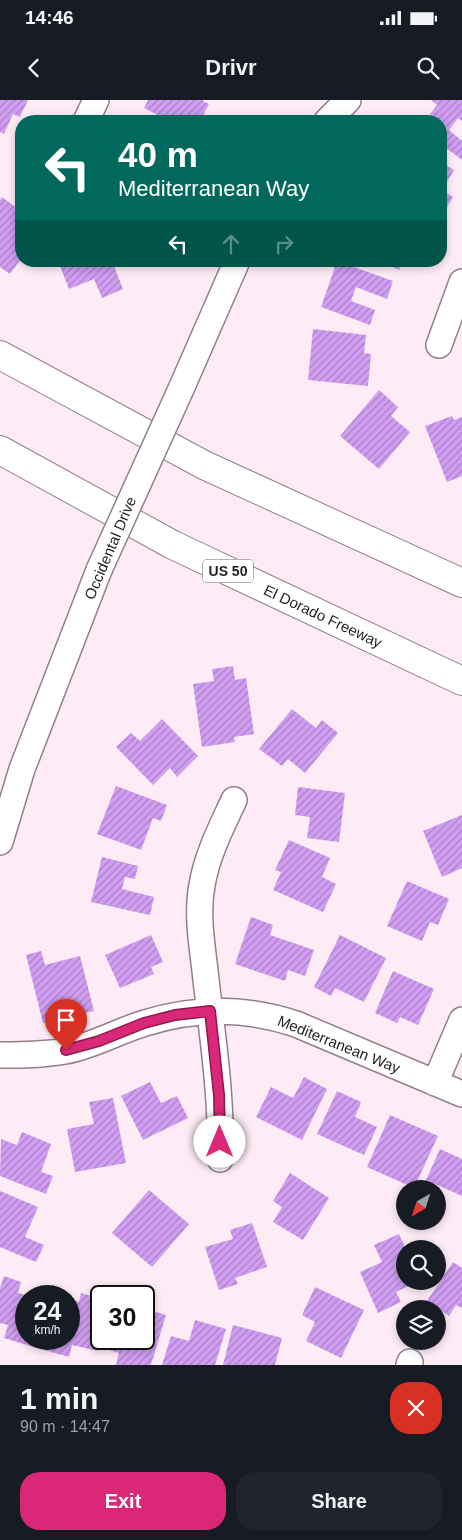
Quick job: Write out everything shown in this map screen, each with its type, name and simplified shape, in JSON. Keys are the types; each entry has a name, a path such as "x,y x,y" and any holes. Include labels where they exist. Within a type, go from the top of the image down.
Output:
{"highway":[{"path":"0,356 204,465 462,583"},
{"name":"El Dorado Freeway","path":"0,450 173,545 462,681"}],"street":[{"path":"89,115 96,100"},
{"path":"333,115 348,100"},
{"name":"Occidental Drive","path":"0,842 22,769 99,570 234,267"},
{"path":"438,345 462,282"},
{"path":"220,1159 221,1126 219,1095 200,918 202,886 209,855 234,800"},
{"name":"Mediterranean Way","path":"0,1055 34,1055 66,1050 99,1041 144,1023 175,1015 210,1011 248,1013 280,1018 296,1024 462,1094"},
{"path":"435,1083 462,1020"}],"building":[{"path":"0,100 28,100 21,115 13,114 4,134 0,132"},
{"path":"148,100 203,100 209,104 203,115 157,115 144,108"},
{"path":"431,100 462,100 462,121 458,118 449,130 462,141 462,160 447,149 447,115 430,115 437,105"},
{"path":"447,166 454,170 447,182"},
{"path":"447,193 453,197 447,207"},
{"path":"2,197 15,207 15,267 10,274 0,267 0,200"},
{"path":"60,267 114,267 123,289 102,298 94,279 69,289"},
{"path":"335,267 354,267 393,281 387,299 356,287 351,301 375,310 370,325 321,307"},
{"path":"313,329 366,335 364,353 371,354 368,386 308,380"},
{"path":"379,390 398,407 391,416 410,432 379,469 340,436"},
{"path":"452,416 454,420 462,417 462,476 447,482 425,426"},
{"path":"233,666 235,680 246,678 254,734 234,737 235,742 202,747 193,684 214,681 212,669"},
{"path":"292,709 316,728 322,720 338,733 305,773 288,759 282,766 259,749"},
{"path":"162,719 198,756 177,777 170,768 153,785 116,747 131,733 140,741"},
{"path":"116,786 167,805 161,821 153,818 141,850 97,834"},
{"path":"298,787 345,793 339,842 307,838 310,817 295,815"},
{"path":"462,815 462,868 442,877 423,831"},
{"path":"289,840 330,858 322,877 336,884 323,912 273,890 281,872 275,870"},
{"path":"102,857 138,866 135,879 125,877 122,889 154,897 150,915 91,902"},
{"path":"407,881 449,899 438,925 430,922 422,941 387,926"},
{"path":"251,917 273,925 270,935 314,950 305,976 288,970 285,981 235,964"},
{"path":"151,935 163,962 151,967 154,974 120,988 105,955"},
{"path":"340,935 386,958 364,1002 335,988 331,996 314,987"},
{"path":"41,951 45,965 80,956 94,1011 43,1023 26,955"},
{"path":"393,971 434,989 418,1025 400,1017 397,1023 375,1013"},
{"path":"304,1077 327,1089 302,1140 256,1117 271,1087 293,1098"},
{"path":"150,1082 161,1103 177,1096 188,1118 143,1140 121,1096"},
{"path":"337,1091 361,1102 355,1117 377,1127 364,1155 317,1134"},
{"path":"113,1098 126,1163 75,1172 67,1129 94,1124 89,1102"},
{"path":"390,1115 438,1136 418,1180 396,1180 367,1167"},
{"path":"22,1132 51,1144 41,1172 53,1176 46,1194 0,1176 1,1139 17,1145"},
{"path":"440,1149 462,1159 462,1196 446,1189 446,1180 426,1180"},
{"path":"290,1173 329,1198 303,1240 273,1222 282,1207 273,1201"},
{"path":"149,1190 189,1224 152,1267 112,1233"},
{"path":"0,1191 38,1207 25,1237 44,1245 36,1262 0,1247"},
{"path":"252,1223 267,1267 235,1278 238,1284 219,1290 205,1247 233,1239 230,1230"},
{"path":"399,1234 402,1240 396,1240 396,1290 400,1290 396,1292 400,1300 396,1300 396,1304 378,1313 360,1272 382,1262 374,1245"},
{"path":"453,1262 462,1268 462,1308 456,1305 449,1316 446,1314 446,1300 428,1300 434,1290 446,1290 446,1272"},
{"path":"4,1276 21,1282 20,1285 15,1285 15,1341 4,1338 8,1325 0,1323 0,1288"},
{"path":"315,1287 364,1310 341,1358 306,1341 315,1322 302,1315"},
{"path":"81,1293 90,1296 90,1349 80,1347"},
{"path":"155,1312 166,1315 151,1365 116,1365 119,1353 108,1350 155,1350"},
{"path":"195,1320 226,1329 215,1365 162,1365 171,1336 189,1341"},
{"path":"233,1325 282,1338 275,1365 223,1365"},
{"path":"44,1350 71,1350 69,1357"}],"route":[{"path":"66,1050 99,1041 144,1023 175,1015 210,1011 219,1095 220,1142"}]}
